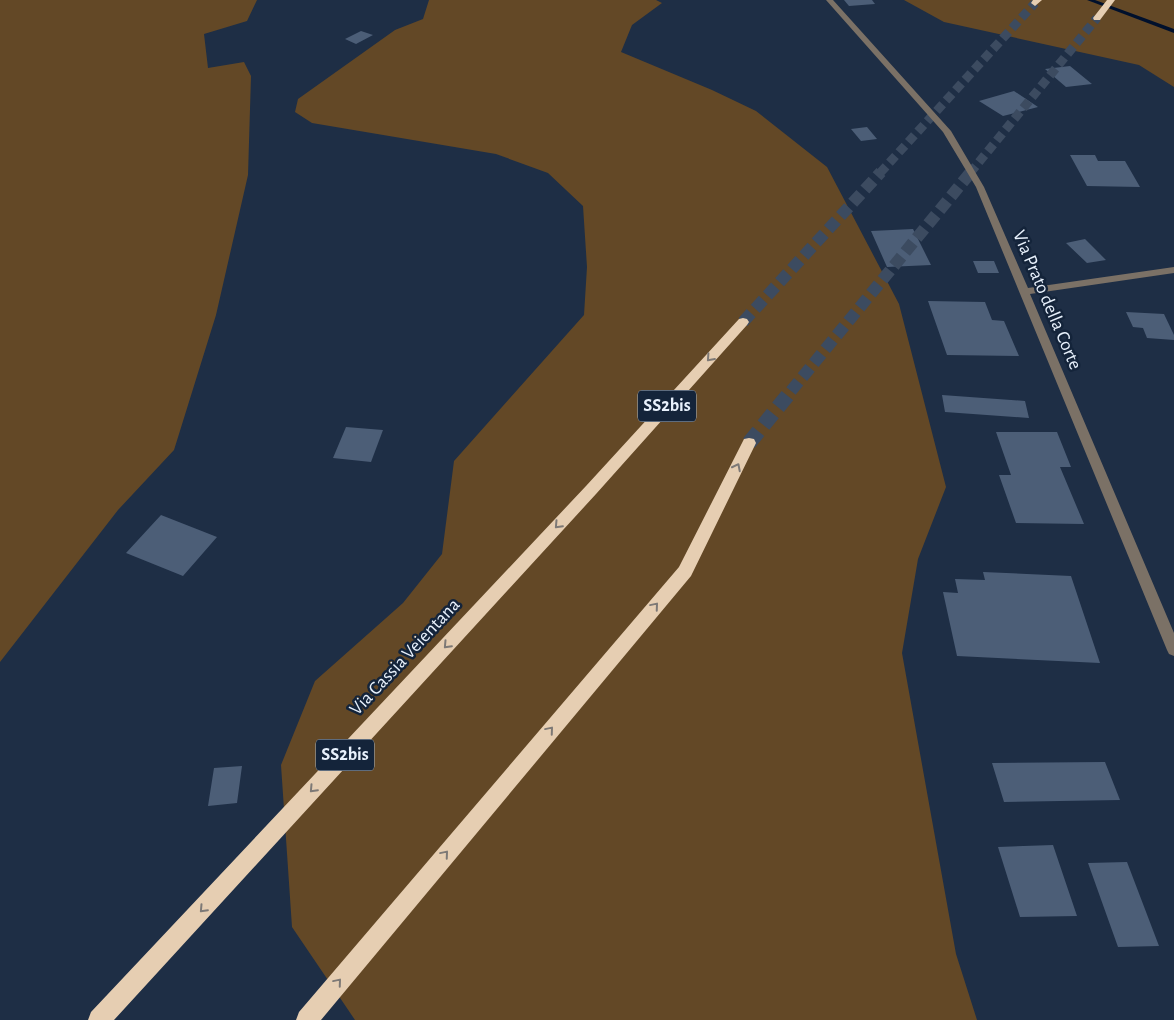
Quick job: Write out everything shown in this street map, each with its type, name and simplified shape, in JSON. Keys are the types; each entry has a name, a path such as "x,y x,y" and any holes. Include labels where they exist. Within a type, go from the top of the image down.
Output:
{"highway":[{"path":"1097,18 1111,0"},
{"name":"Via Cassia Veientana","path":"100,1020 591,490 743,322"},
{"path":"308,1020 414,891 685,571 749,443"}],"street":[{"name":"Via Prato della Corte","path":"829,0 947,131 980,187 1174,650"},
{"path":"1024,292 1174,270"}],"shaded area":[{"path":"0,0 257,0 247,21 204,34 208,68 244,62 251,76 248,175 216,315 174,450 118,510 0,662"},
{"path":"429,0 656,0 662,3 632,25 621,52 712,90 756,111 827,167 899,304 946,487 918,559 902,653 956,954 977,1020 355,1020 292,927 281,765 315,681 403,603 442,554 454,461 584,315 587,267 583,206 548,173 496,154 312,123 295,112 298,99 395,30 423,19"},
{"path":"904,0 1174,0 1174,87 1139,65 944,22"}],"building":[{"path":"844,0 872,0 875,4 849,6"},
{"path":"361,31 373,35 356,44 345,39"},
{"path":"1070,66 1092,84 1066,87 1045,69"},
{"path":"1014,91 1038,107 1003,116 979,101"},
{"path":"867,127 877,139 861,141 851,129"},
{"path":"1070,155 1095,155 1098,161 1125,161 1140,187 1087,186"},
{"path":"913,229 931,265 887,267 871,231"},
{"path":"1085,239 1106,260 1087,263 1066,243"},
{"path":"973,261 994,261 999,273 978,273"},
{"path":"928,301 985,302 992,320 1004,321 1019,356 947,355"},
{"path":"1126,312 1164,314 1174,335 1174,340 1147,338 1143,328 1133,327"},
{"path":"942,395 1025,401 1029,418 945,412"},
{"path":"346,427 383,430 371,462 333,458"},
{"path":"996,432 1057,432 1071,467 1060,467 1084,524 1016,523 999,475 1011,475"},
{"path":"161,515 217,537 183,576 126,553"},
{"path":"983,572 1071,576 1100,663 957,656 943,592 958,593 955,579 985,580"},
{"path":"1105,762 1120,800 1004,802 992,763"},
{"path":"242,766 237,803 208,806 214,768"},
{"path":"1053,845 1077,916 1020,917 998,847"},
{"path":"1127,862 1159,946 1118,947 1088,863"}],"waterway":[{"path":"1090,0 1174,31"}],"tunnel":[{"path":"880,173 1035,3"},
{"path":"970,173 1097,18"},
{"path":"743,322 881,172"},
{"path":"791,391 971,172"},
{"path":"749,443 792,390"}]}
